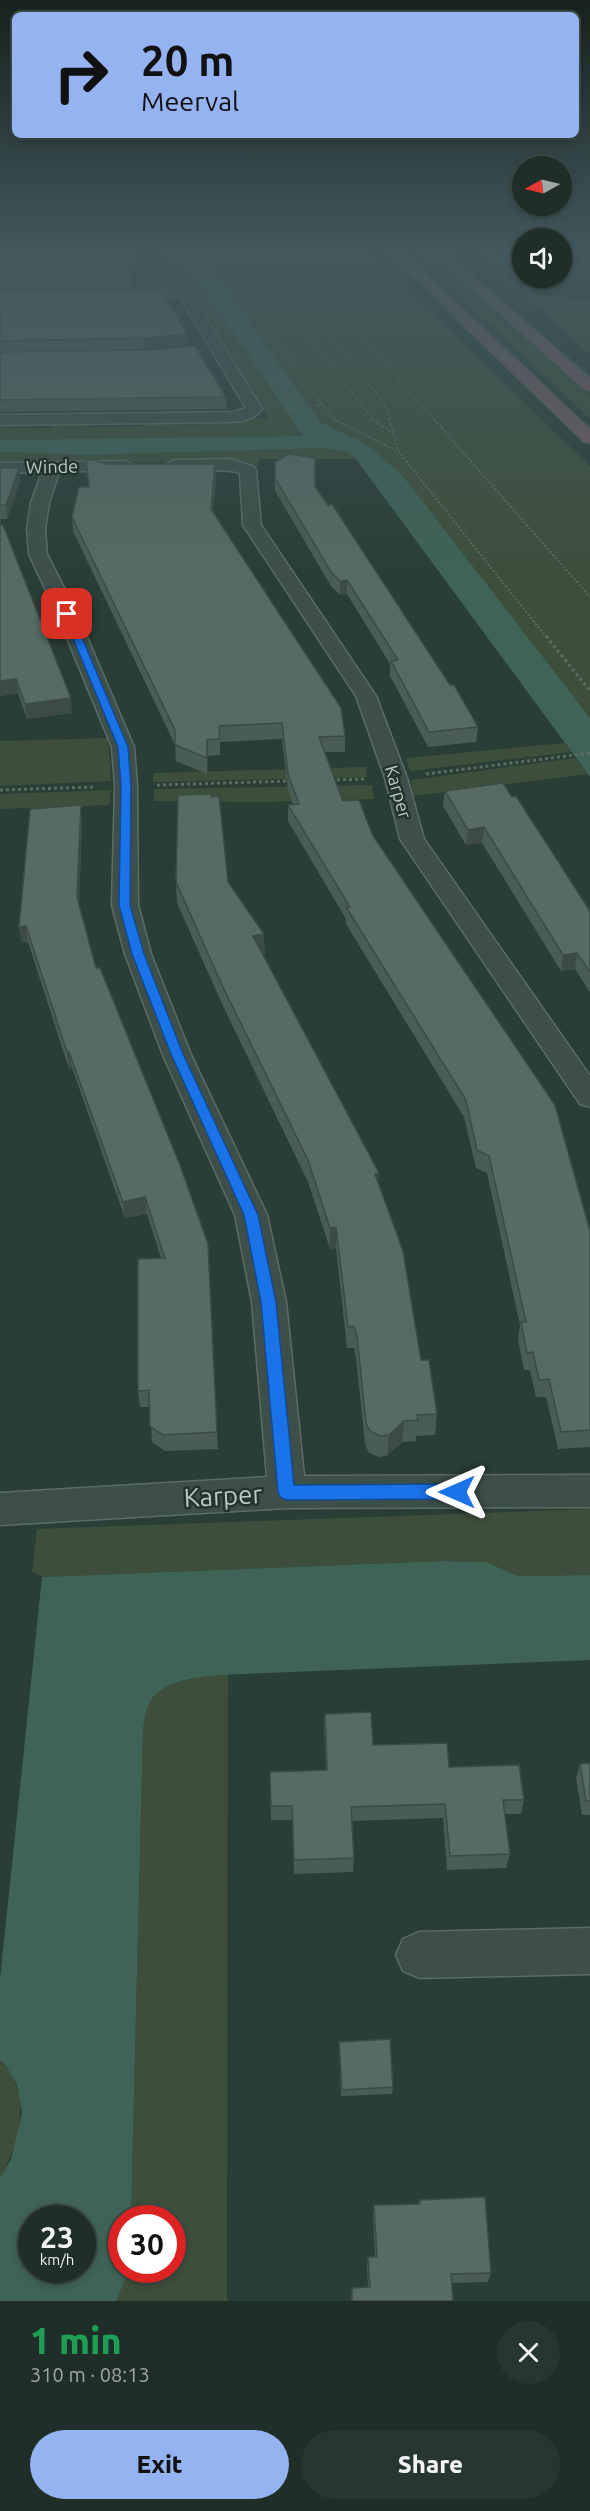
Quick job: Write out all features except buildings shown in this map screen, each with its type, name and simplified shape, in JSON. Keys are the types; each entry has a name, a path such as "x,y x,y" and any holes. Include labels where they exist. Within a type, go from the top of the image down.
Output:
{"highway":[{"path":"507,358 590,438"},
{"path":"559,358 590,386"}],"street":[{"path":"0,420 248,415 254,409 223,358"},
{"name":"Karper","path":"162,465 232,465 248,470 252,525 366,696 396,778 411,839 590,1097"},
{"name":"Winde","path":"0,468 139,466"},
{"path":"52,467 40,503 36,529 38,554 123,747 126,786 125,905 138,954 177,1054 251,1215 269,1302 287,1492"},
{"name":"Karper","path":"0,1509 287,1492 590,1491"},
{"path":"419,1955 589,1960"}],"path":[{"path":"289,358 333,419 399,452"},
{"path":"324,358 371,419 394,434"},
{"path":"347,358 382,401 399,452 590,691"},
{"path":"380,358 590,597"},
{"path":"281,410 323,405"},
{"path":"329,780 396,778 590,753"},
{"path":"0,790 293,781"}],"shaded area":[{"path":"230,358 251,358 303,436 0,440 0,428 52,428 54,422 86,421 86,427 144,426 145,420 175,420 176,425 233,424 235,419 268,418"},
{"path":"251,358 275,358 320,422 366,444 402,475 590,718 590,777 356,459 344,451 322,448 87,455 0,452 0,440 303,436"},
{"path":"274,358 478,358 590,466 590,718 539,653 330,428 320,422"},
{"path":"526,358 547,358 590,396 590,419"},
{"path":"322,448 344,451 356,459 260,459 257,467 231,461 0,464 0,452 87,455"},
{"path":"108,738 111,781 0,786 0,741"},
{"path":"564,743 571,752 410,771 406,758"},
{"path":"575,758 588,774 413,796 411,780"},
{"path":"366,767 367,777 153,782 153,773"},
{"path":"372,785 374,799 261,802 154,801 154,789"},
{"path":"111,790 109,805 0,809 0,794"},
{"path":"590,1509 590,1575 518,1576 486,1562 444,1561 42,1577 32,1572 37,1529"},
{"path":"444,1561 486,1562 518,1576 590,1575 590,1660 220,1675 179,1682 160,1691 153,1698 147,1709 143,1730 131,2205 108,2205 108,2283 124,2283 116,2301 0,2301 0,2178 11,2159 22,2113 17,2085 0,2060 0,1979 42,1577"},
{"path":"228,1674 227,2301 116,2301 124,2283 186,2283 186,2205 131,2205 143,1730 148,1706 162,1690 183,1681"},
{"path":"0,2060 17,2087 20,2118 13,2149 0,2178"}],"route":[{"path":"67,614 123,747 126,786 125,905 138,954 177,1054 251,1215 269,1302 287,1492 457,1492"}]}
